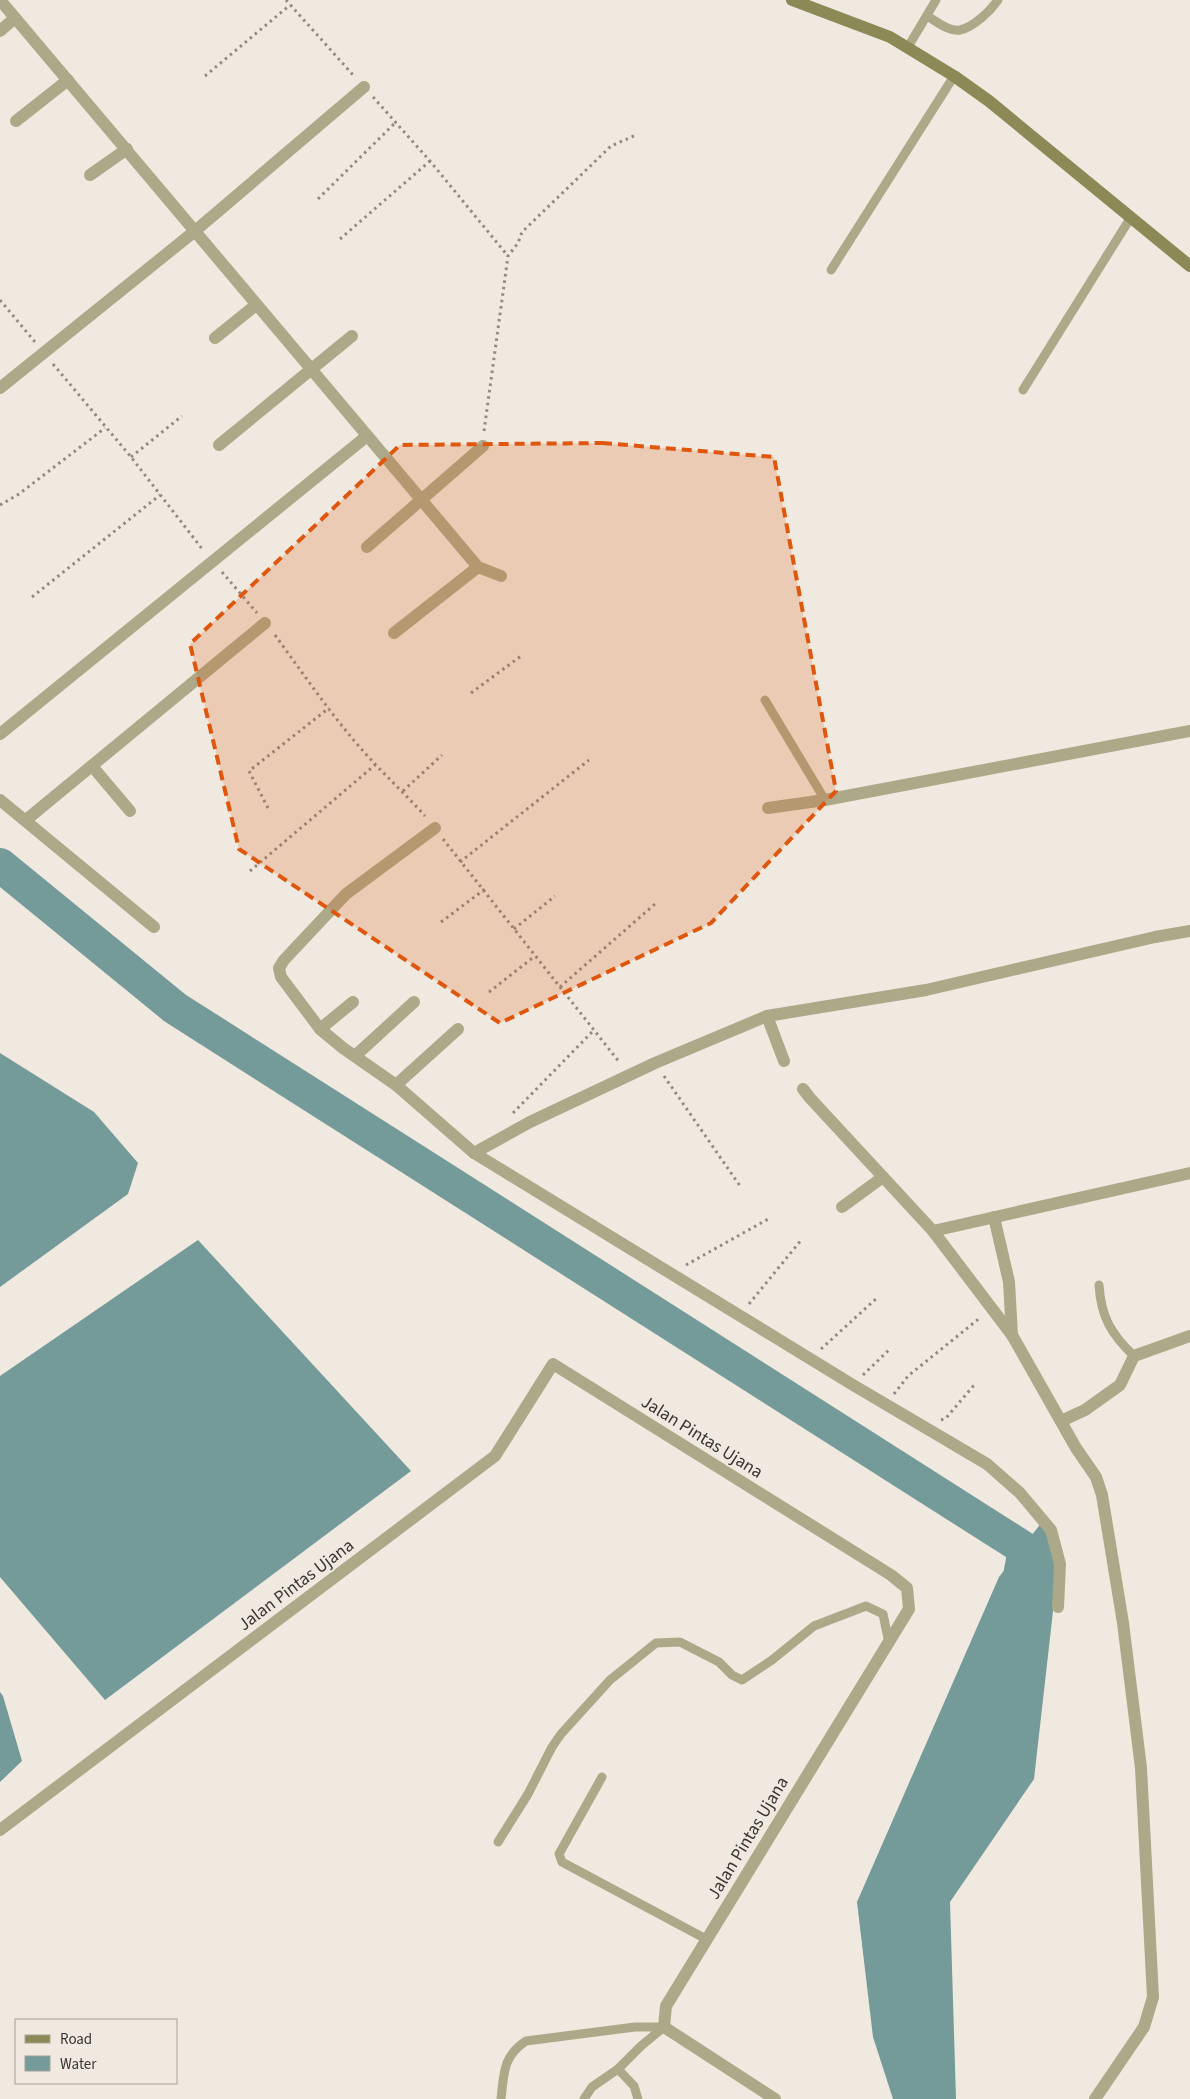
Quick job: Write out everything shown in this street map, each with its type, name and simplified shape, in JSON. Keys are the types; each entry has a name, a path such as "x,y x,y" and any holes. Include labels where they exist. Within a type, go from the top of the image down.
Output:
{"street":[{"path":"0,0 478,567 501,576"},
{"path":"792,0 868,27 908,47 954,76 989,101 1190,266"},
{"path":"0,31 15,18"},
{"path":"16,122 68,80"},
{"path":"0,388 195,231 364,87"},
{"path":"90,175 126,149"},
{"path":"215,338 256,305"},
{"path":"219,446 352,336"},
{"path":"0,734 366,436"},
{"path":"367,547 483,446"},
{"path":"394,633 478,567"},
{"path":"26,820 266,623"},
{"path":"768,808 825,800 1190,731"},
{"path":"92,766 130,810"},
{"path":"0,800 154,927"},
{"path":"435,828 346,894 284,960 279,968 281,977 320,1029 396,1085 474,1152 987,1464 1020,1493 1051,1530 1060,1564 1058,1607"},
{"path":"474,1152 530,1122 655,1063 767,1016 926,990 1155,937 1190,931"},
{"path":"320,1029 353,1002"},
{"path":"355,1056 414,1002"},
{"path":"767,1016 784,1061"},
{"path":"396,1085 458,1029"},
{"path":"803,1088 810,1098 933,1231 1012,1335 1061,1421 1096,1477 1102,1495 1123,1623 1141,1768 1153,1997 1144,2027 1095,2099"},
{"path":"933,1231 1188,1176"},
{"path":"842,1207 883,1177"},
{"path":"994,1217 1009,1282 1012,1335"},
{"path":"1061,1421 1085,1410 1120,1385 1134,1356 1190,1336"},
{"name":"Jalan Pintas Ujana","path":"0,1830 495,1456 553,1364 892,1575 907,1588 908,1609 666,2006 664,2028"},
{"path":"664,2028 775,2099"}],"lane":[{"path":"908,47 936,0"},
{"path":"927,16 948,28 960,30 989,13 998,0"},
{"path":"831,270 954,76"},
{"path":"1023,390 1131,217"},
{"path":"765,700 825,800"},
{"path":"1099,1285 1100,1307 1115,1338 1134,1356"},
{"path":"498,1842 528,1794 552,1746 561,1734 610,1680 656,1644 680,1642 719,1662 732,1675 742,1680 772,1660 814,1626 866,1606 884,1614 889,1643"},
{"path":"602,1777 559,1854 562,1862 706,1939"},
{"path":"501,2099 505,2065 513,2049 526,2041 635,2027 664,2028"},
{"path":"584,2099 592,2087 618,2069 641,2046 664,2028"},
{"path":"618,2069 634,2086 638,2099"}],"path":[{"path":"286,0 430,161 508,256"},
{"path":"205,76 290,5"},
{"path":"318,199 394,123"},
{"path":"483,446 485,414 508,256 518,242 522,232 611,146 636,135"},
{"path":"340,239 430,161"},
{"path":"0,300 131,457 213,562 266,623 329,708 375,765 403,790 435,828 460,862 485,889 593,1031 631,1075"},
{"path":"131,457 182,416"},
{"path":"0,504 19,494 105,428"},
{"path":"32,597 160,495"},
{"path":"471,693 521,656"},
{"path":"268,808 249,771 329,708"},
{"path":"403,790 442,755"},
{"path":"460,862 589,760"},
{"path":"250,871 375,765"},
{"path":"440,922 485,889"},
{"path":"514,929 555,896"},
{"path":"560,987 655,904"},
{"path":"489,992 535,956"},
{"path":"509,1117 593,1031"},
{"path":"655,1063 740,1186"},
{"path":"672,1273 770,1218"},
{"path":"741,1315 802,1239"},
{"path":"811,1358 878,1298"},
{"path":"886,1404 908,1376 952,1338 991,1309"},
{"path":"853,1384 891,1348"},
{"path":"924,1427 946,1418 975,1384"}],"highlighted area":[{"path":"602,443 774,457 836,791 711,923 500,1023 239,849 190,644 400,445"}],"water":[{"path":"0,1053 94,1112 138,1163 128,1194 0,1287"},
{"path":"198,1240 411,1471 105,1700 0,1577 0,1376"},
{"path":"1042,1522 1058,1567 1034,1779 950,1902 956,2099 893,2099 873,2037 857,1902 999,1577"},
{"path":"0,1692 3,1696 22,1761 0,1782"}],"waterway":[{"path":"0,865 175,1008 1025,1549 1017,1592"}]}
